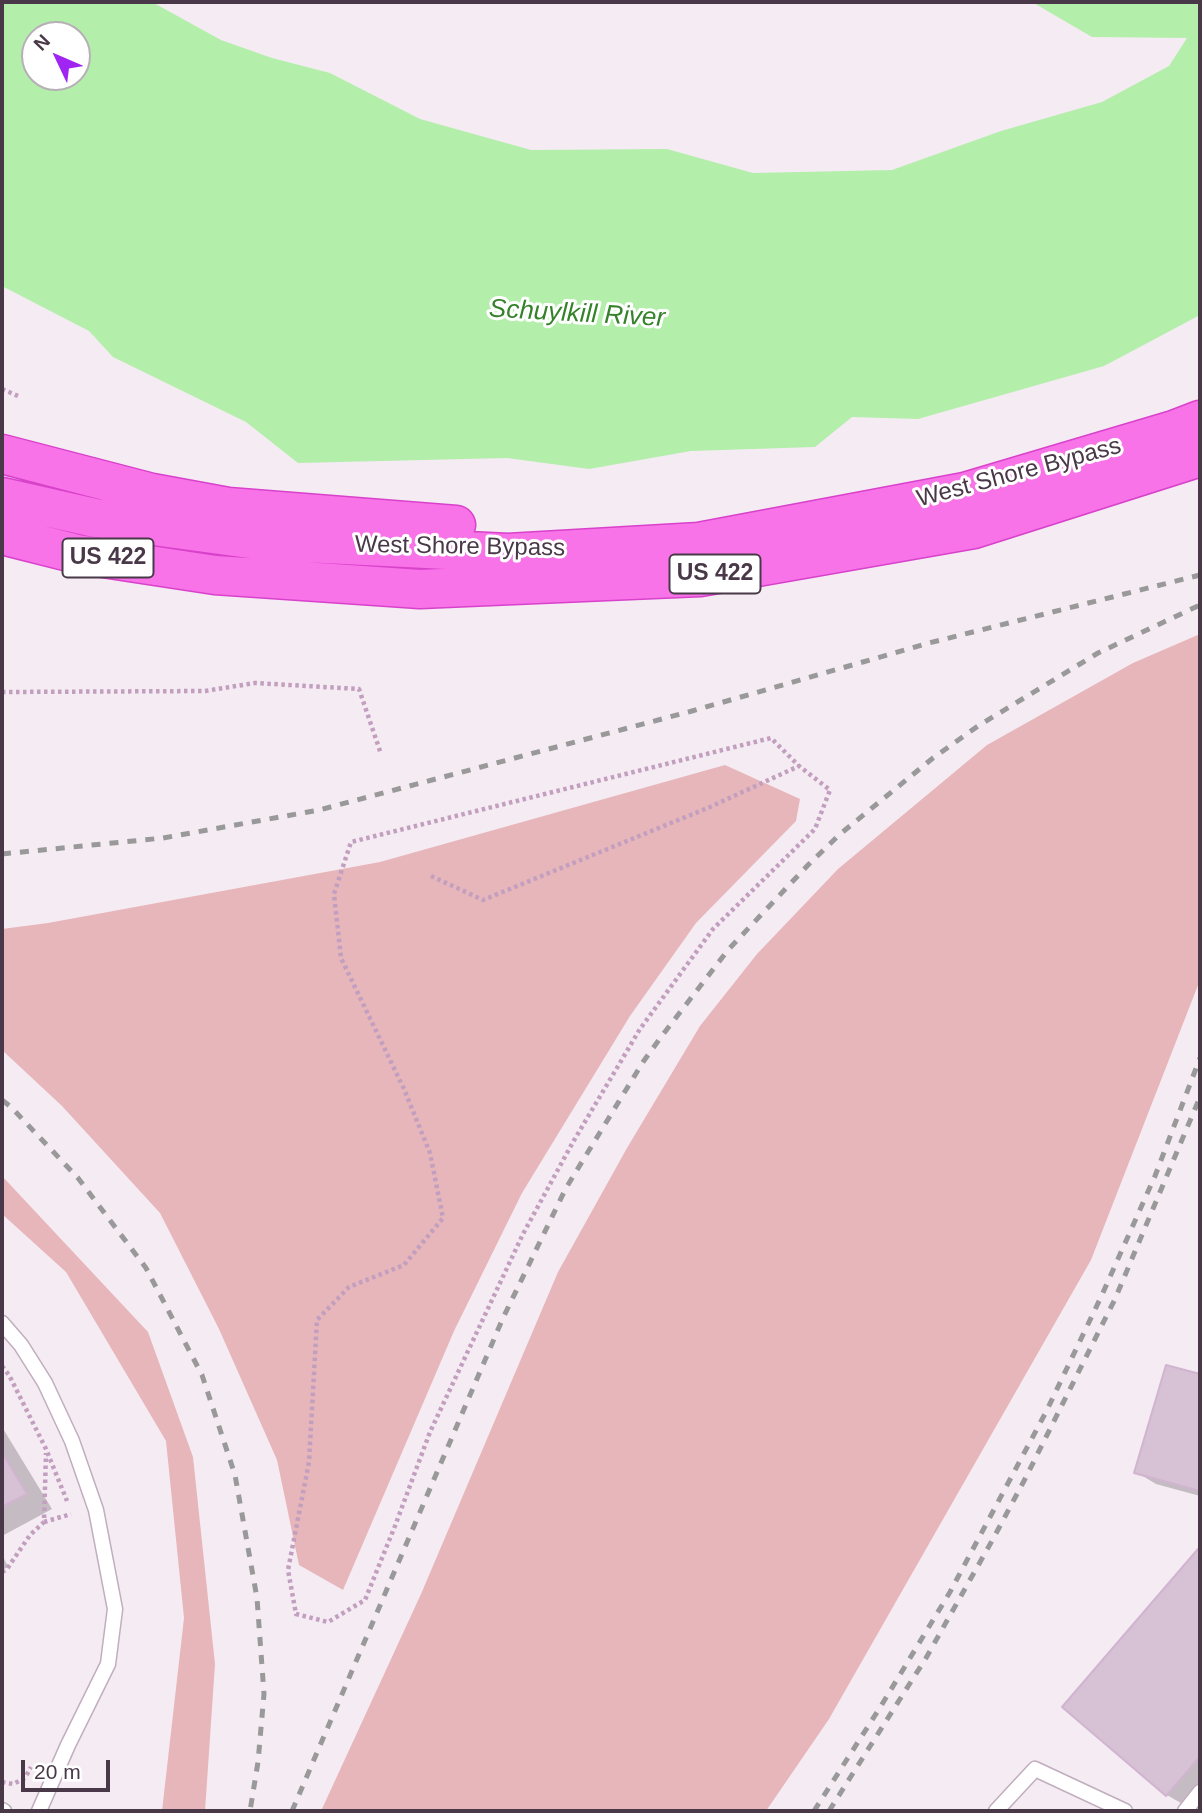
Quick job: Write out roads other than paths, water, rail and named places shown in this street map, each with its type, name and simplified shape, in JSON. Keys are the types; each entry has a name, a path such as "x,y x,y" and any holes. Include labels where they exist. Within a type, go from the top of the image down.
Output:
{"highway":[{"name":"West Shore Bypass","path":"2,497 95,518 264,541 508,553 699,542 965,492 1200,420"},
{"path":"2,454 152,493 228,507 699,542"},
{"name":"West Shore Bypass","path":"2,535 77,554 215,575 420,589 700,576 974,529 1200,457"},
{"path":"2,561 215,575"}],"lane":[{"path":"2,1323 21,1345 45,1384 72,1441 96,1510 115,1609 108,1664 38,1811"},
{"path":"996,1811 1035,1769 1125,1811"},
{"path":"1185,1811 1200,1792"}],"water":[{"name":"Schuylkill River","path":"2,2 152,2 221,40 272,58 330,73 420,119 531,150 667,149 753,173 892,170 1001,131 1102,102 1169,66 1187,38 1092,37 1032,2 1200,2 1200,315 1104,366 918,419 852,417 815,447 691,451 589,469 507,458 298,463 246,422 113,357 89,331 2,286"}],"railway":[{"path":"2,854 163,838 319,810 692,711 929,643 1200,575"},
{"path":"292,1811 503,1318 566,1188 661,1037 728,950 808,865 839,835 933,758 978,726 1098,653 1200,605"},
{"path":"814,1811 950,1592 1046,1412 1155,1176 1200,1058"},
{"path":"829,1811 926,1658 1025,1479 1115,1299 1200,1097"},
{"path":"2,1100 78,1178 146,1268 202,1375 235,1475 257,1598 264,1694 258,1762 250,1811"}]}
